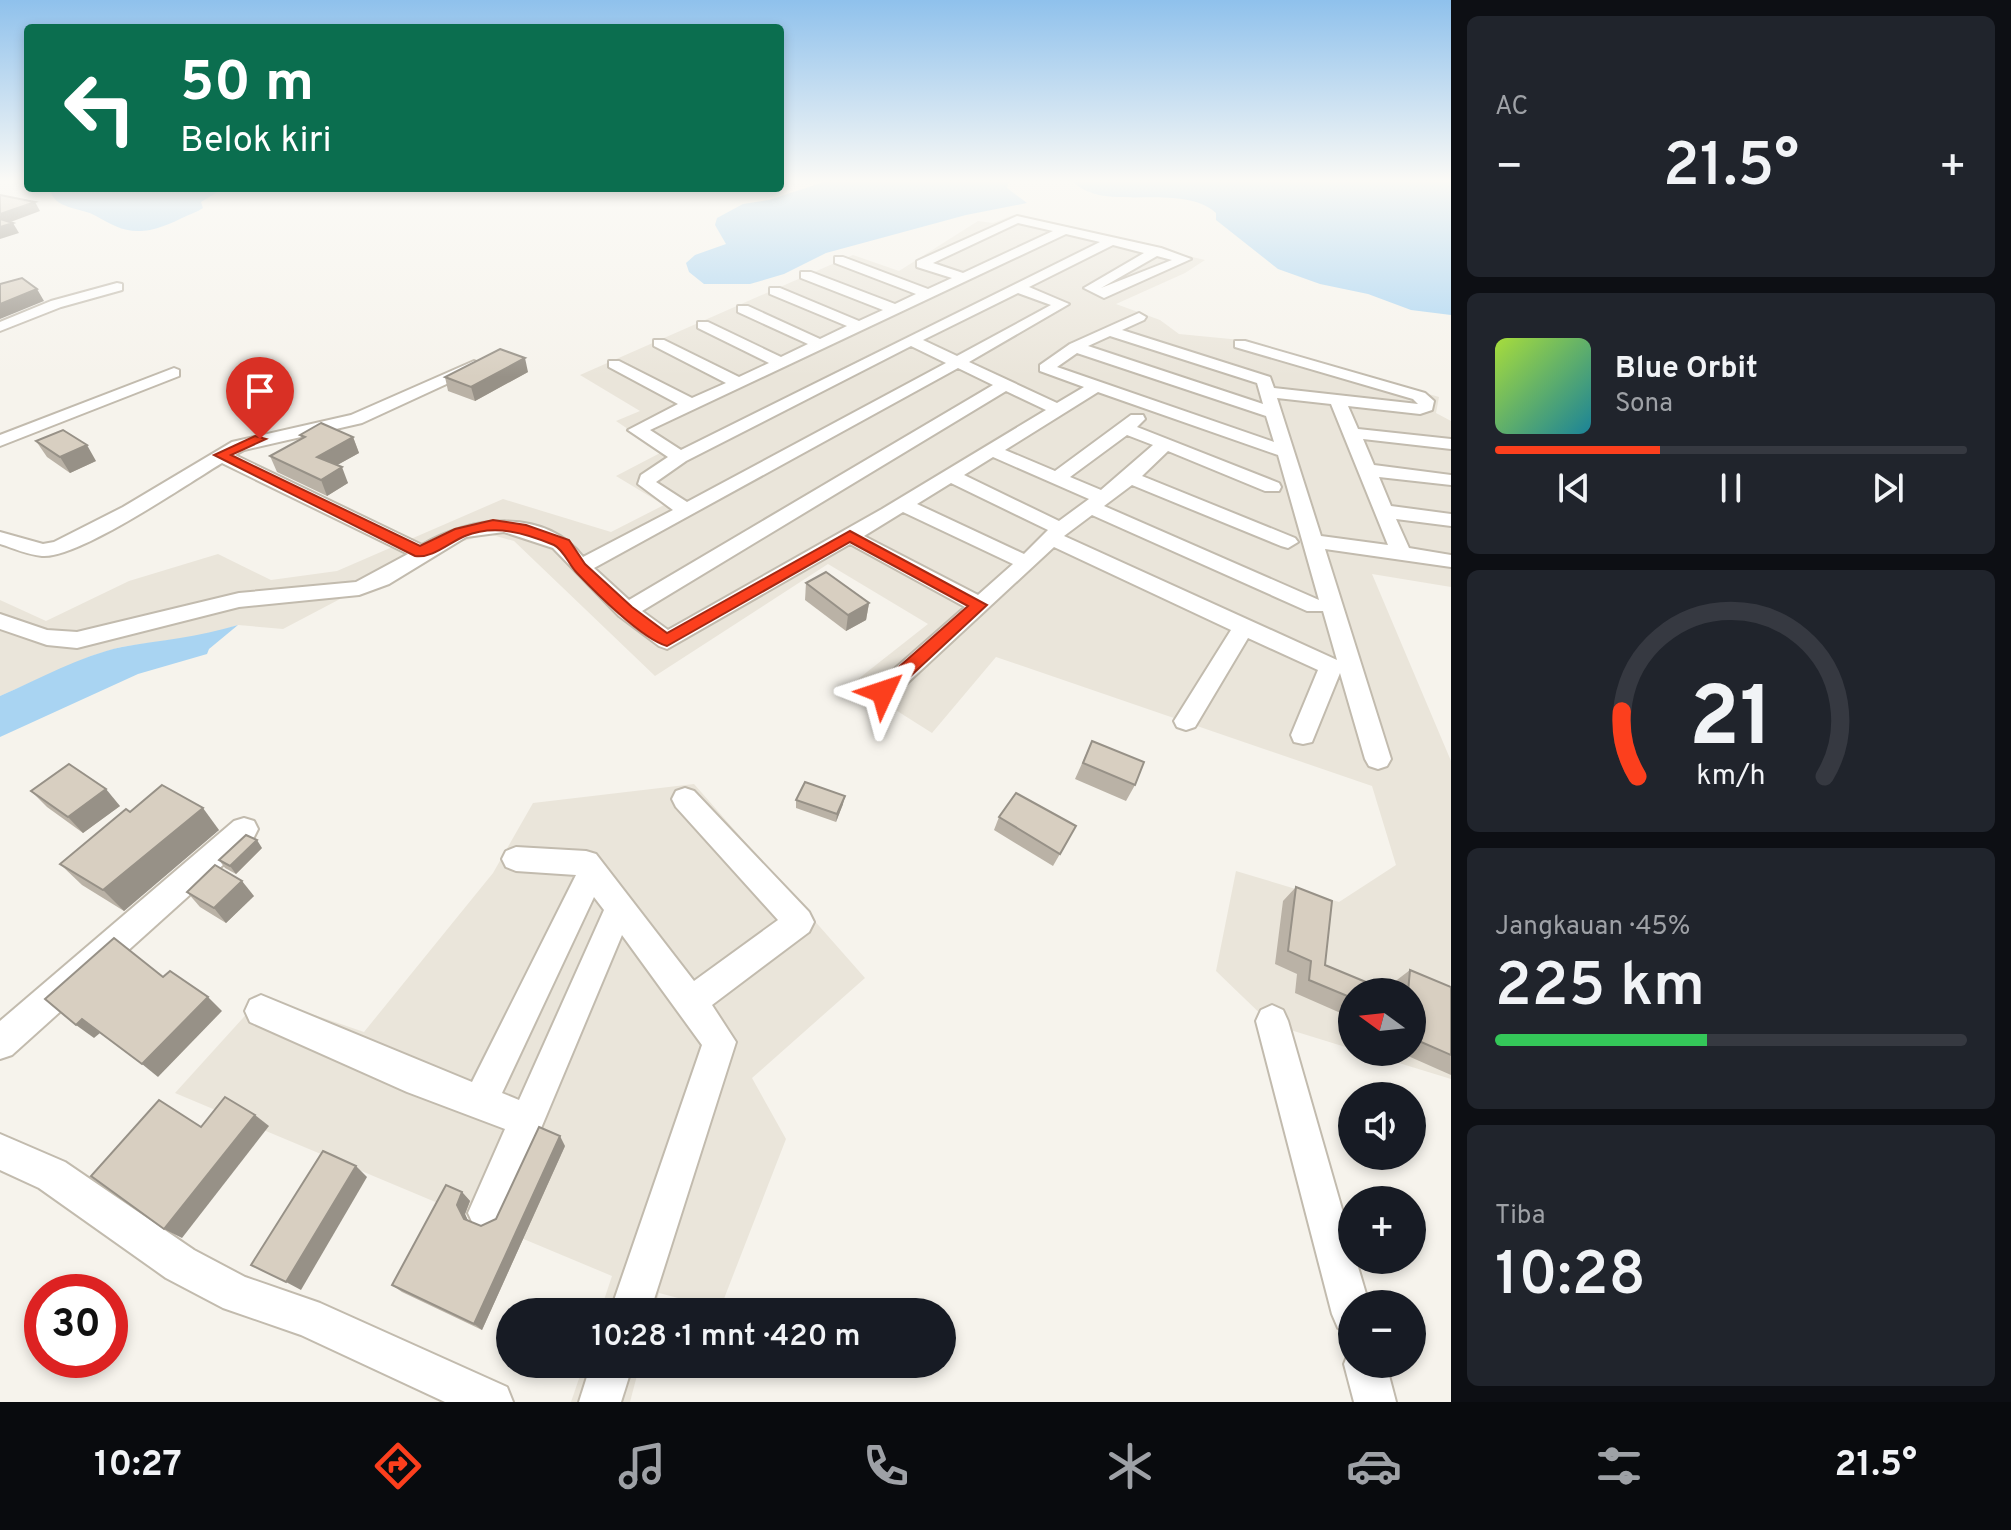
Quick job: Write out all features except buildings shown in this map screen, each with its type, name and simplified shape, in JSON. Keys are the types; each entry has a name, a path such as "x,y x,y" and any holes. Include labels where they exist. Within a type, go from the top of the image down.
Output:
{"street":[{"path":"959,246 922,264 964,277"},
{"path":"910,340 928,294 1029,246"},
{"path":"687,511 646,481 802,368 820,344 859,326 1018,288 1101,246"},
{"path":"1136,246 1157,251 1185,259 1104,294 1091,288 1157,251"},
{"path":"1010,255 1057,269"},
{"path":"839,260 928,294"},
{"path":"806,275 922,311"},
{"path":"0,327 56,304 117,287"},
{"path":"580,567 1062,304 1018,288"},
{"path":"775,291 859,326"},
{"path":"743,309 820,344"},
{"path":"1139,317 1075,347 1045,368 1287,452"},
{"path":"703,325 802,368"},
{"path":"1110,331 1266,386 1331,400 1420,409 1426,407 1426,401 1419,396 1240,344"},
{"path":"680,457 637,430 737,382 910,340 1056,409"},
{"path":"659,343 737,382"},
{"path":"1075,347 1274,413"},
{"path":"0,538 43,550 59,548 130,511 220,455 260,439 356,419 489,360"},
{"path":"614,364 690,404"},
{"path":"0,441 174,373"},
{"path":"627,611 1005,385"},
{"path":"0,621 38,638 56,642 77,640 239,600 359,588 375,583 420,552 460,532 493,524 507,525 564,544 580,567 627,611 667,641 903,505 1097,386"},
{"path":"1266,386 1378,759"},
{"path":"1331,400 1351,433 1401,553"},
{"path":"1057,478 1155,406"},
{"path":"1125,428 1272,487"},
{"path":"1351,433 1451,444"},
{"path":"883,692 1056,534 1130,478 1165,444"},
{"path":"991,450 1057,478 1097,503 1315,606"},
{"path":"220,455 420,552"},
{"path":"1366,470 1451,480"},
{"path":"950,475 1056,534 1331,667 1303,735"},
{"path":"1130,478 1288,542"},
{"path":"903,505 1027,563"},
{"path":"1383,511 1451,520"},
{"path":"850,536 979,605"},
{"path":"1313,541 1451,561"},
{"path":"1186,721 1244,627"},
{"path":"685,799 799,922 690,1003"},
{"path":"0,1043 244,829"},
{"path":"516,859 586,863 720,1042 635,1298"},
{"path":"480,1102 592,872"},
{"path":"487,1213 619,908"},
{"path":"261,1011 419,1080 527,1120"},
{"path":"1272,1021 1345,1290"},
{"path":"0,1152 52,1175 180,1264 237,1294 306,1317 492,1402"},
{"path":"600,1402 608,1378"},
{"path":"1369,1378 1375,1402"}],"shaded area":[{"path":"938,246 1147,246 1205,260 1185,273 1116,304 1160,320 1179,334 1241,340 1439,397 1436,413 1451,421 1451,587 1372,574 1451,761 1451,1079 1409,1066 1426,1066 1426,978 1338,978 1338,1045 1271,1024 1216,971 1236,871 1339,902 1396,865 1372,786 996,657 932,733 853,683 928,624 828,564 655,676 514,541 489,534 435,549 283,629 238,625 206,635 121,647 91,656 0,696 0,600 46,621 129,581 218,554 271,580 337,571 503,499 611,532 664,505 616,476 662,452 616,421 640,411 580,375 853,255 899,271"},
{"path":"694,784 865,978 752,1078 786,1139 724,1298 678,1298 659,1293 658,1298 605,1298 612,1276 175,1093 262,997 364,1032 493,873 533,803"},
{"path":"579,1378 636,1378 630,1402 571,1402"}],"water":[{"path":"719,246 850,246 826,253 784,274 750,284 704,284 689,272 686,263 695,255"},
{"path":"1249,246 1451,246 1451,315 1411,310 1368,294 1320,284 1278,269"},
{"path":"238,625 207,654 138,674 0,737 0,696 106,651"}],"route":[{"path":"260,439 220,455 420,552 460,532 493,524 521,528 564,544 580,567 627,611 667,641 850,536 979,605 883,692"}]}
